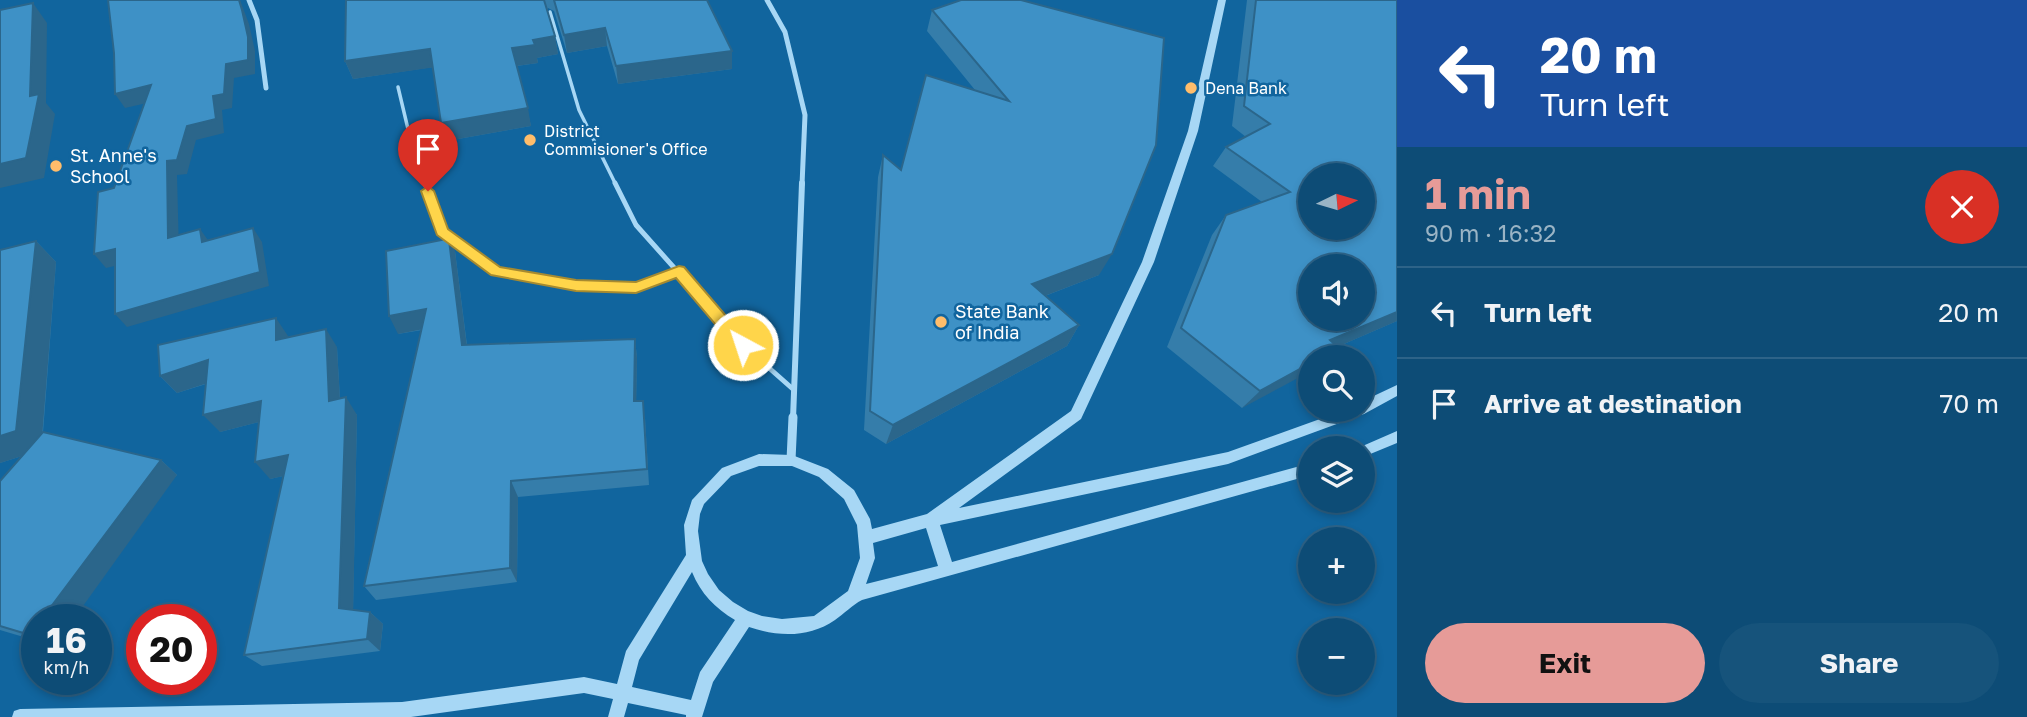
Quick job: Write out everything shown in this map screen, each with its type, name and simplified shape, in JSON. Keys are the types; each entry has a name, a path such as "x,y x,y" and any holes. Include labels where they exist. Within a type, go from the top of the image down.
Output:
{"street":[{"path":"248,0 257,20 266,88"},
{"path":"766,0 785,32 805,115 791,460"},
{"path":"931,520 1076,415 1152,249 1193,131 1222,0"},
{"path":"1375,401 1397,390"},
{"path":"869,537 931,520 1228,458 1324,422"},
{"path":"1375,446 1397,438"},
{"path":"763,458 791,460 818,468 842,486 860,509 869,537 869,557 864,578 854,596 833,615 806,626 775,628 745,619 721,604 703,583 692,559 690,530 697,503 713,481 736,466 763,458"},
{"path":"854,596 985,562 1298,473"},
{"path":"931,520 947,570"},
{"path":"616,717 632,657 692,559"},
{"path":"20,717 402,710 584,685 695,713 706,678 745,619"},
{"path":"425,707 442,717"}],"lane":[{"path":"550,12 579,110 636,225 743,345 794,390"},
{"path":"398,87 413,150 442,231 496,272 576,286 636,287 679,271"}],"building":[{"path":"108,0 239,0 248,37 248,60 226,64 224,94 213,96 216,119 187,126 177,160 167,161 168,238 200,229 202,242 253,228 260,272 115,314 115,249 94,254 98,192 114,188 151,85 115,94"},
{"path":"346,0 544,0 555,36 533,40 535,45 512,48 528,108 441,123 430,49 345,61"},
{"path":"554,0 707,0 732,51 616,66 605,28 564,35"},
{"path":"961,0 1021,0 1164,38 1156,145 1112,254 1032,284 1079,325 893,425 870,411 883,155 901,170 926,75 1009,101 932,10"},
{"path":"1256,0 1397,0 1397,312 1375,321 1375,254 1298,254 1298,331 1352,331 1330,340 1336,345 1298,345 1298,370 1260,391 1181,328 1226,215 1290,192 1226,147 1270,124 1244,106"},
{"path":"33,3 30,96 39,94 26,158 0,164 0,10"},
{"path":"444,232 448,232 462,345 635,339 634,401 643,401 647,469 511,481 510,568 364,586 426,309 389,316 386,251 442,240"},
{"path":"36,241 16,431 0,436 0,250"},
{"path":"276,318 276,340 326,329 329,401 346,397 339,608 370,612 367,639 244,655 288,455 255,462 261,401 203,415 208,360 160,376 158,345"},
{"path":"43,432 161,460 53,604 21,604 21,632 0,626 0,481"}],"place":[{"name":"Dena Bank","path":"1191,88"},
{"name":"District Commisioner's Office","path":"530,140"},
{"name":"St. Anne's School","path":"56,166"},
{"name":"State Bank of India","path":"941,322"}],"route":[{"path":"428,191 442,231 496,272 576,286 636,287 679,271 743,345"}]}
